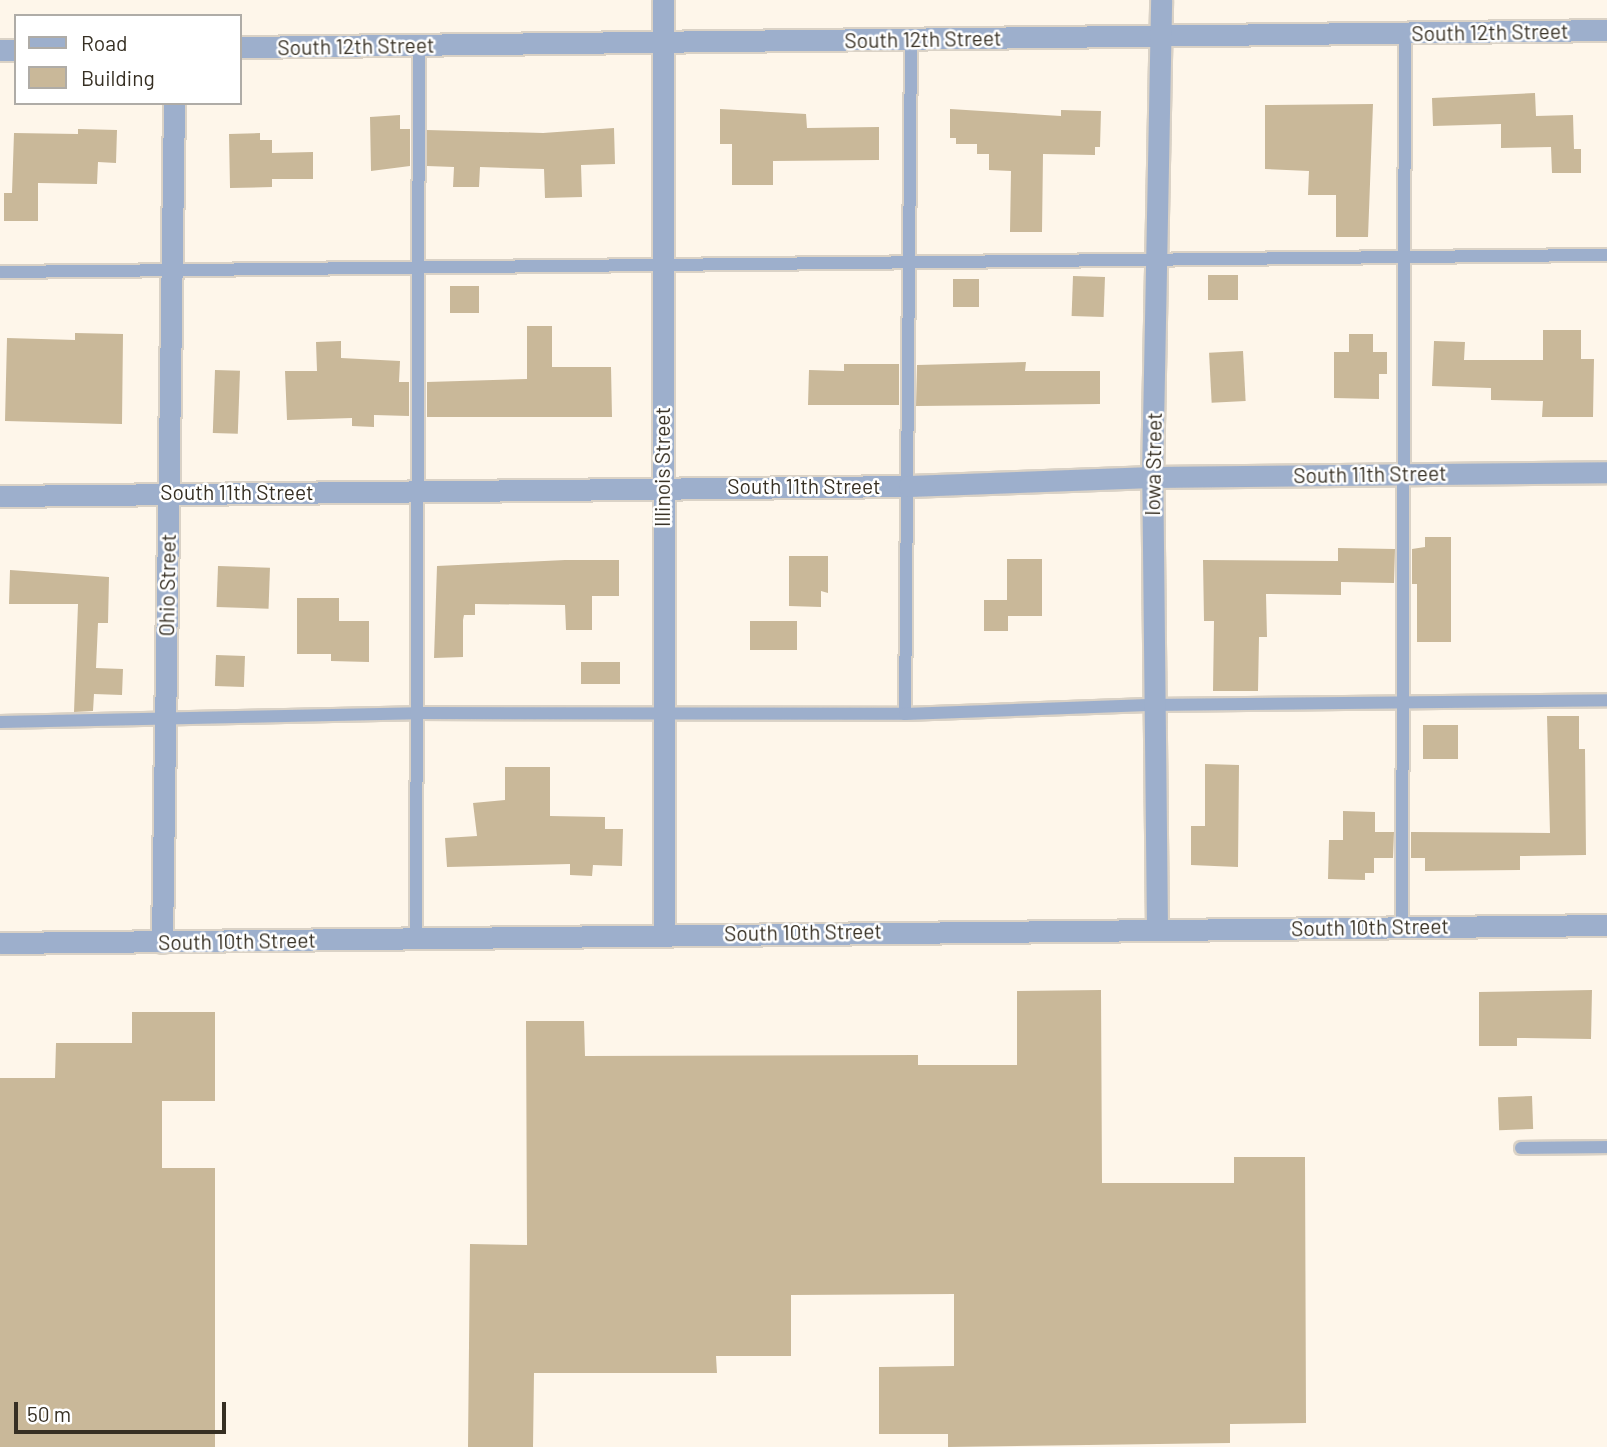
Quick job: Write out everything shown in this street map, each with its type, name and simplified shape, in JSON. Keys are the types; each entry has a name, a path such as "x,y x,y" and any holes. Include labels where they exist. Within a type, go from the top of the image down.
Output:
{"street":[{"name":"Illinois Street","path":"663,0 661,487 664,934"},
{"name":"Iowa Street","path":"1157,929 1152,477 1161,0"},
{"name":"South 12th Street","path":"242,47 1607,30"},
{"name":"Ohio Street","path":"162,942 174,105"},
{"name":"South 11th Street","path":"0,496 169,491 416,492 909,486 1152,477 1607,472"},
{"name":"South 10th Street","path":"0,943 1607,925"}],"lane":[{"path":"1402,927 1401,259 1405,33"},
{"path":"905,714 911,40"},
{"path":"416,939 419,45"},
{"path":"0,272 171,274 418,268 1607,255"},
{"path":"0,722 416,713 905,714 1155,705 1607,699"},
{"path":"1521,1148 1607,1147"}],"building":[{"path":"1535,93 1536,116 1573,115 1574,149 1581,149 1581,173 1552,173 1551,147 1501,148 1501,124 1433,126 1432,98"},
{"path":"1373,104 1368,237 1336,237 1336,195 1308,195 1309,171 1265,169 1265,105"},
{"path":"720,109 806,114 807,128 879,127 879,160 773,161 773,185 732,185 732,144 720,144"},
{"path":"950,109 1061,116 1061,110 1101,111 1100,147 1095,147 1095,155 1043,154 1042,232 1010,232 1011,171 989,170 989,154 977,154 977,144 956,144 956,138 950,138"},
{"path":"400,115 400,129 410,129 410,166 371,171 370,117"},
{"path":"614,128 615,164 581,165 582,197 545,198 544,169 480,167 479,187 453,187 454,167 427,166 427,130 543,133"},
{"path":"78,129 117,130 116,163 98,162 97,184 38,183 38,221 4,221 4,193 12,193 14,133 78,134"},
{"path":"260,133 260,140 272,140 272,153 313,152 313,179 272,179 272,187 230,188 229,134"},
{"path":"1208,275 1238,275 1238,300 1208,300"},
{"path":"1073,276 1105,277 1104,317 1072,316"},
{"path":"953,279 979,279 979,307 953,307"},
{"path":"450,286 479,286 479,313 450,313"},
{"path":"527,326 552,326 552,367 611,367 612,417 427,417 427,382 527,379"},
{"path":"1543,330 1581,330 1581,359 1594,359 1593,417 1542,417 1543,401 1491,400 1491,388 1432,386 1434,341 1465,342 1464,360 1543,360"},
{"path":"75,333 123,334 122,424 5,421 7,338 75,340"},
{"path":"1349,334 1373,334 1373,352 1387,352 1387,374 1379,374 1379,399 1334,398 1334,352 1349,352"},
{"path":"341,341 341,358 400,361 399,382 409,382 409,416 374,415 374,427 352,426 352,418 287,420 285,371 317,371 316,342"},
{"path":"1243,351 1246,401 1212,403 1209,353"},
{"path":"1026,362 1025,371 1100,371 1100,404 916,406 917,365"},
{"path":"844,364 899,364 899,405 808,405 809,370 844,371"},
{"path":"215,370 240,371 238,434 213,433"},
{"path":"1425,537 1451,537 1451,642 1417,642 1417,584 1412,584 1412,549 1425,547"},
{"path":"1338,548 1395,549 1394,583 1341,582 1341,595 1266,594 1267,637 1259,637 1258,691 1213,691 1214,621 1204,621 1203,560 1338,561"},
{"path":"789,556 828,556 828,593 821,591 821,607 789,606"},
{"path":"1007,559 1042,559 1042,616 1008,616 1008,631 984,631 984,600 1007,600"},
{"path":"619,560 619,596 592,596 592,630 566,630 565,605 475,604 475,615 464,615 463,657 434,658 437,566"},
{"path":"218,566 270,568 269,609 217,607"},
{"path":"10,570 109,577 108,623 98,623 96,668 123,669 122,695 94,694 93,711 74,712 78,604 9,604"},
{"path":"297,598 339,598 339,621 369,621 369,662 331,661 331,654 297,654"},
{"path":"750,621 797,621 797,650 750,650"},
{"path":"216,655 245,656 244,687 215,686"},
{"path":"581,662 620,662 620,684 581,684"},
{"path":"1547,716 1579,716 1579,749 1585,749 1586,855 1520,856 1520,870 1425,871 1425,858 1411,858 1411,832 1550,833"},
{"path":"1423,725 1458,725 1458,759 1423,759"},
{"path":"1205,764 1239,765 1238,867 1191,865 1191,826 1205,826"},
{"path":"505,767 550,767 550,816 605,817 605,829 623,829 622,866 593,865 592,876 570,875 570,864 447,867 445,838 477,836 473,803 505,800"},
{"path":"1343,811 1375,812 1375,832 1394,832 1393,858 1374,858 1374,873 1365,873 1365,880 1328,879 1329,840 1343,840"},
{"path":"1101,990 1102,1183 1234,1183 1234,1157 1305,1157 1306,1423 1230,1424 1230,1443 948,1447 948,1434 879,1434 879,1367 954,1366 954,1294 791,1295 791,1356 716,1356 717,1373 534,1373 533,1447 468,1447 470,1244 527,1245 526,1021 584,1021 585,1056 918,1055 918,1065 1017,1065 1017,991"},
{"path":"1592,990 1591,1039 1517,1038 1517,1046 1479,1046 1479,992"},
{"path":"132,1012 215,1012 215,1101 162,1101 162,1168 215,1168 215,1447 0,1447 0,1078 55,1078 56,1043 132,1043"},
{"path":"1532,1096 1533,1129 1499,1130 1498,1097"}]}
